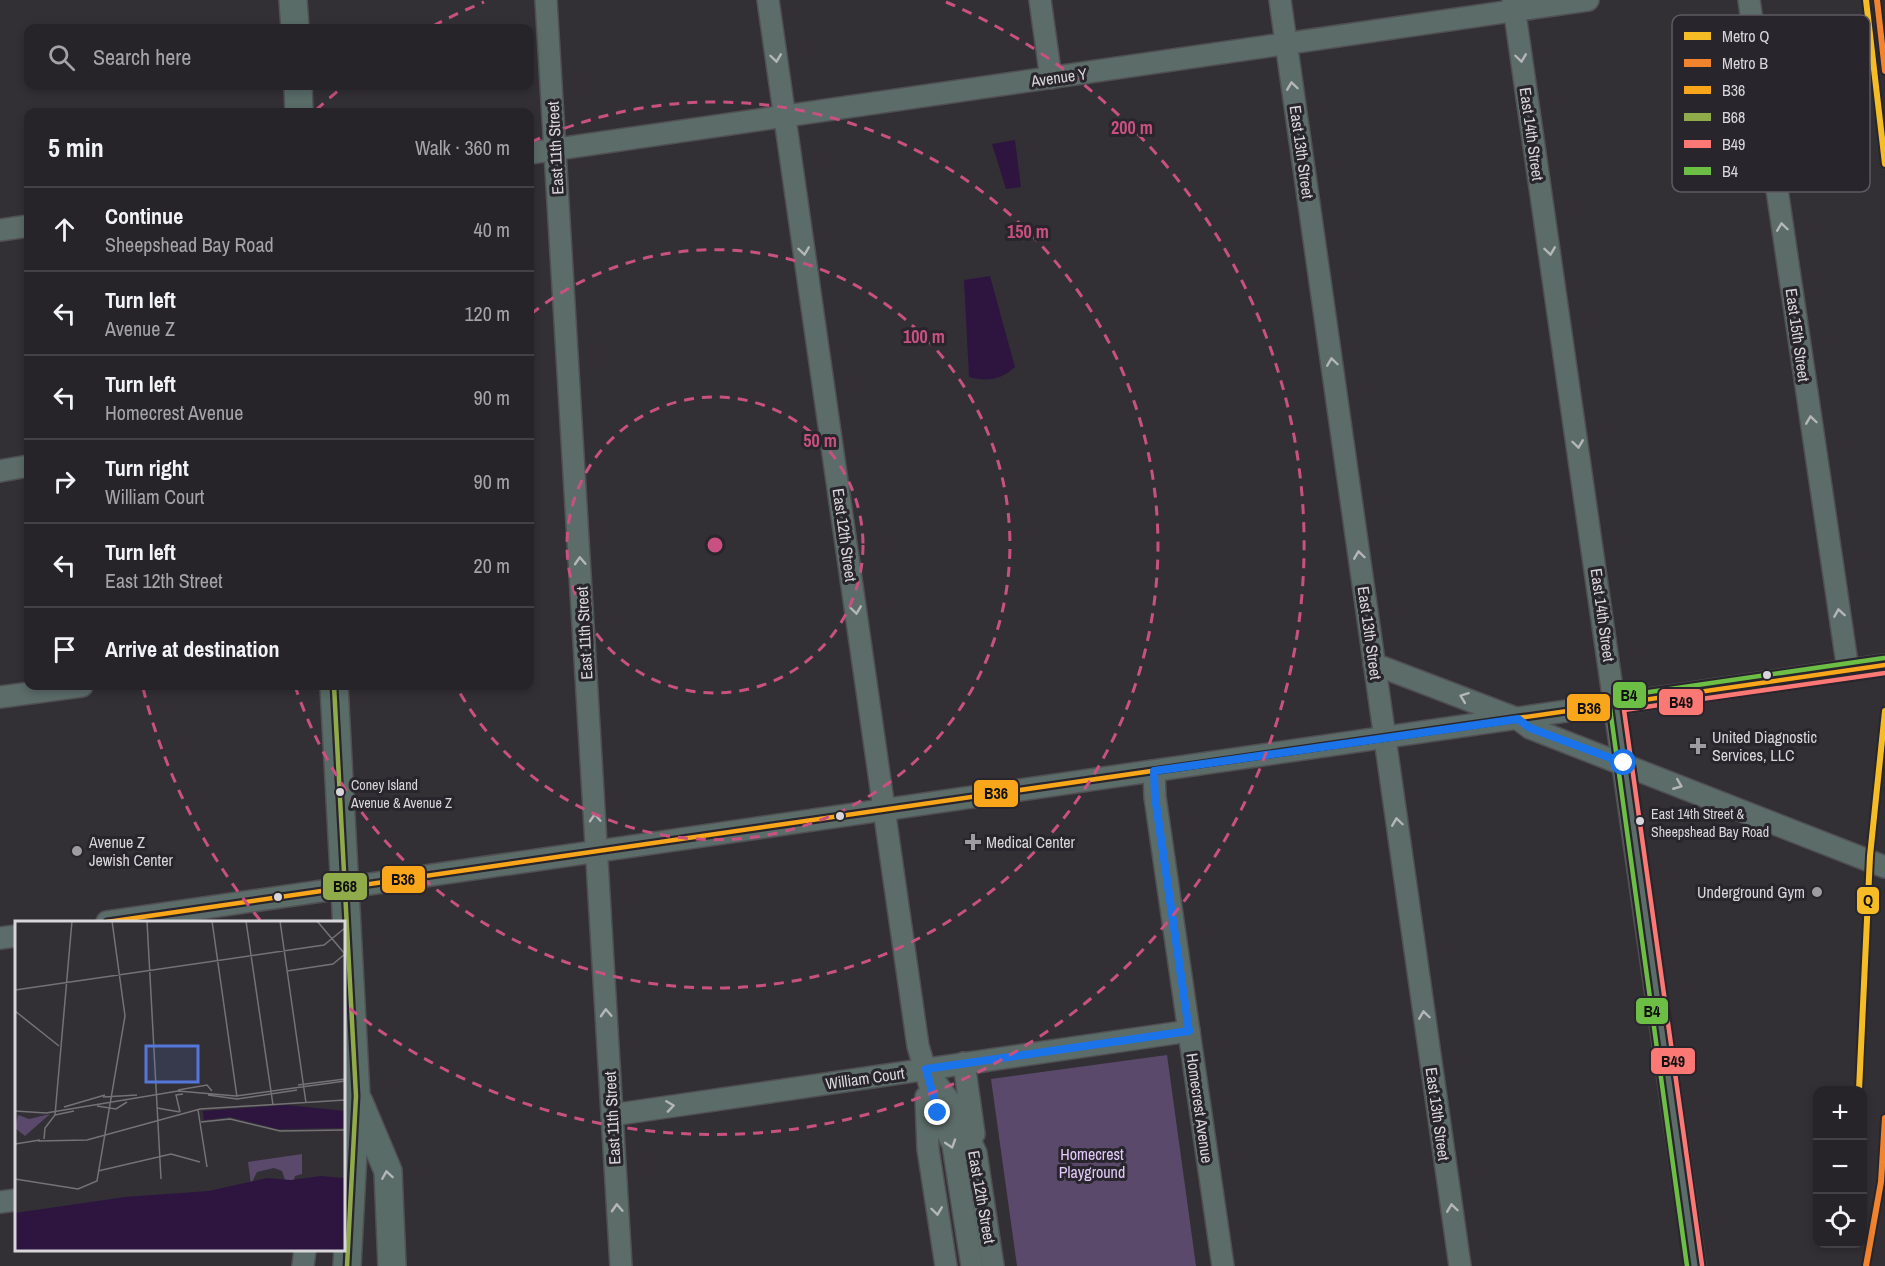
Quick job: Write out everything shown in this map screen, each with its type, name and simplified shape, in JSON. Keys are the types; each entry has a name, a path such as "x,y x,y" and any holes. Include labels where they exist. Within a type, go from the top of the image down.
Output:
{"main road":[{"path":"293,0 295,24"},
{"path":"298,90 299,108"},
{"path":"334,690 356,1096 347,1156 348,1266"},
{"path":"356,1096 388,1171 392,1266"}],"street":[{"name":"East 11th Street","path":"546,0 621,1266"},
{"name":"East 12th Street","path":"768,0 918,1046 938,1113 953,1145 972,1266"},
{"path":"1040,0 1051,78"},
{"path":"1268,0 1286,44"},
{"name":"East 13th Street","path":"1280,0 1460,1266"},
{"name":"Avenue Y","path":"534,152 1286,44 1514,5 1588,0"},
{"name":"East 15th Street","path":"1749,0 1751,15"},
{"name":"East 14th Street","path":"1514,5 1695,1266"},
{"name":"East 15th Street","path":"1777,192 1848,670"},
{"path":"0,230 24,227"},
{"path":"0,471 24,467"},
{"path":"1374,664 1518,719 1530,728 1885,867"},
{"path":"114,921 1885,665"},
{"path":"0,697 52,690"},
{"name":"Homecrest Avenue","path":"1154,771 1155,797 1223,1266"},
{"path":"0,938 15,936"},
{"name":"William Court","path":"612,1114 1189,1031"},
{"path":"964,1063 976,1153"},
{"name":"East 12th Street","path":"926,1069 954,1107 976,1153 993,1266"},
{"name":"East 12th Street","path":"926,1069 928,1149 946,1266"},
{"path":"0,1202 15,1200"},
{"path":"303,1266 305,1251"}],"green space":[{"name":"Homecrest Playground","path":"1167,1055 1196,1266 1017,1266 991,1079"}],"shaded area":[{"path":"1015,140 1021,187 1006,189 992,144"},
{"path":"990,276 1015,367 999,377 982,379 969,377 964,280"}],"metro line":[{"name":"Q","path":"1866,0 1868,15"},
{"name":"B","path":"1877,0 1885,71"},
{"name":"Q","path":"1870,35 1885,164"},
{"name":"Q","path":"1859,1086 1870,856 1885,711"},
{"name":"B","path":"1866,1266 1881,1182 1885,1118"}],"transit line":[{"name":"B4","path":"1687,1266 1609,701 1615,697 1884,658"},
{"name":"B36","path":"114,921 1885,665"},
{"name":"B49","path":"1702,1265 1624,710 1885,673"},
{"name":"B68","path":"334,690 356,1096 347,1266"}],"place":[{"name":"United Diagnostic Services, LLC","path":"1698,746"},
{"name":"Coney Island Avenue & Avenue Z","path":"340,792"},
{"name":"East 14th Street & Sheepshead Bay Road","path":"1640,821"},
{"name":"Medical Center","path":"973,842"},
{"name":"Avenue Z Jewish Center","path":"77,851"},
{"name":"Underground Gym","path":"1817,892"}],"route":[{"path":"938,1113 926,1069 1189,1031 1155,797 1154,771 1518,719 1530,728 1624,763"}]}
